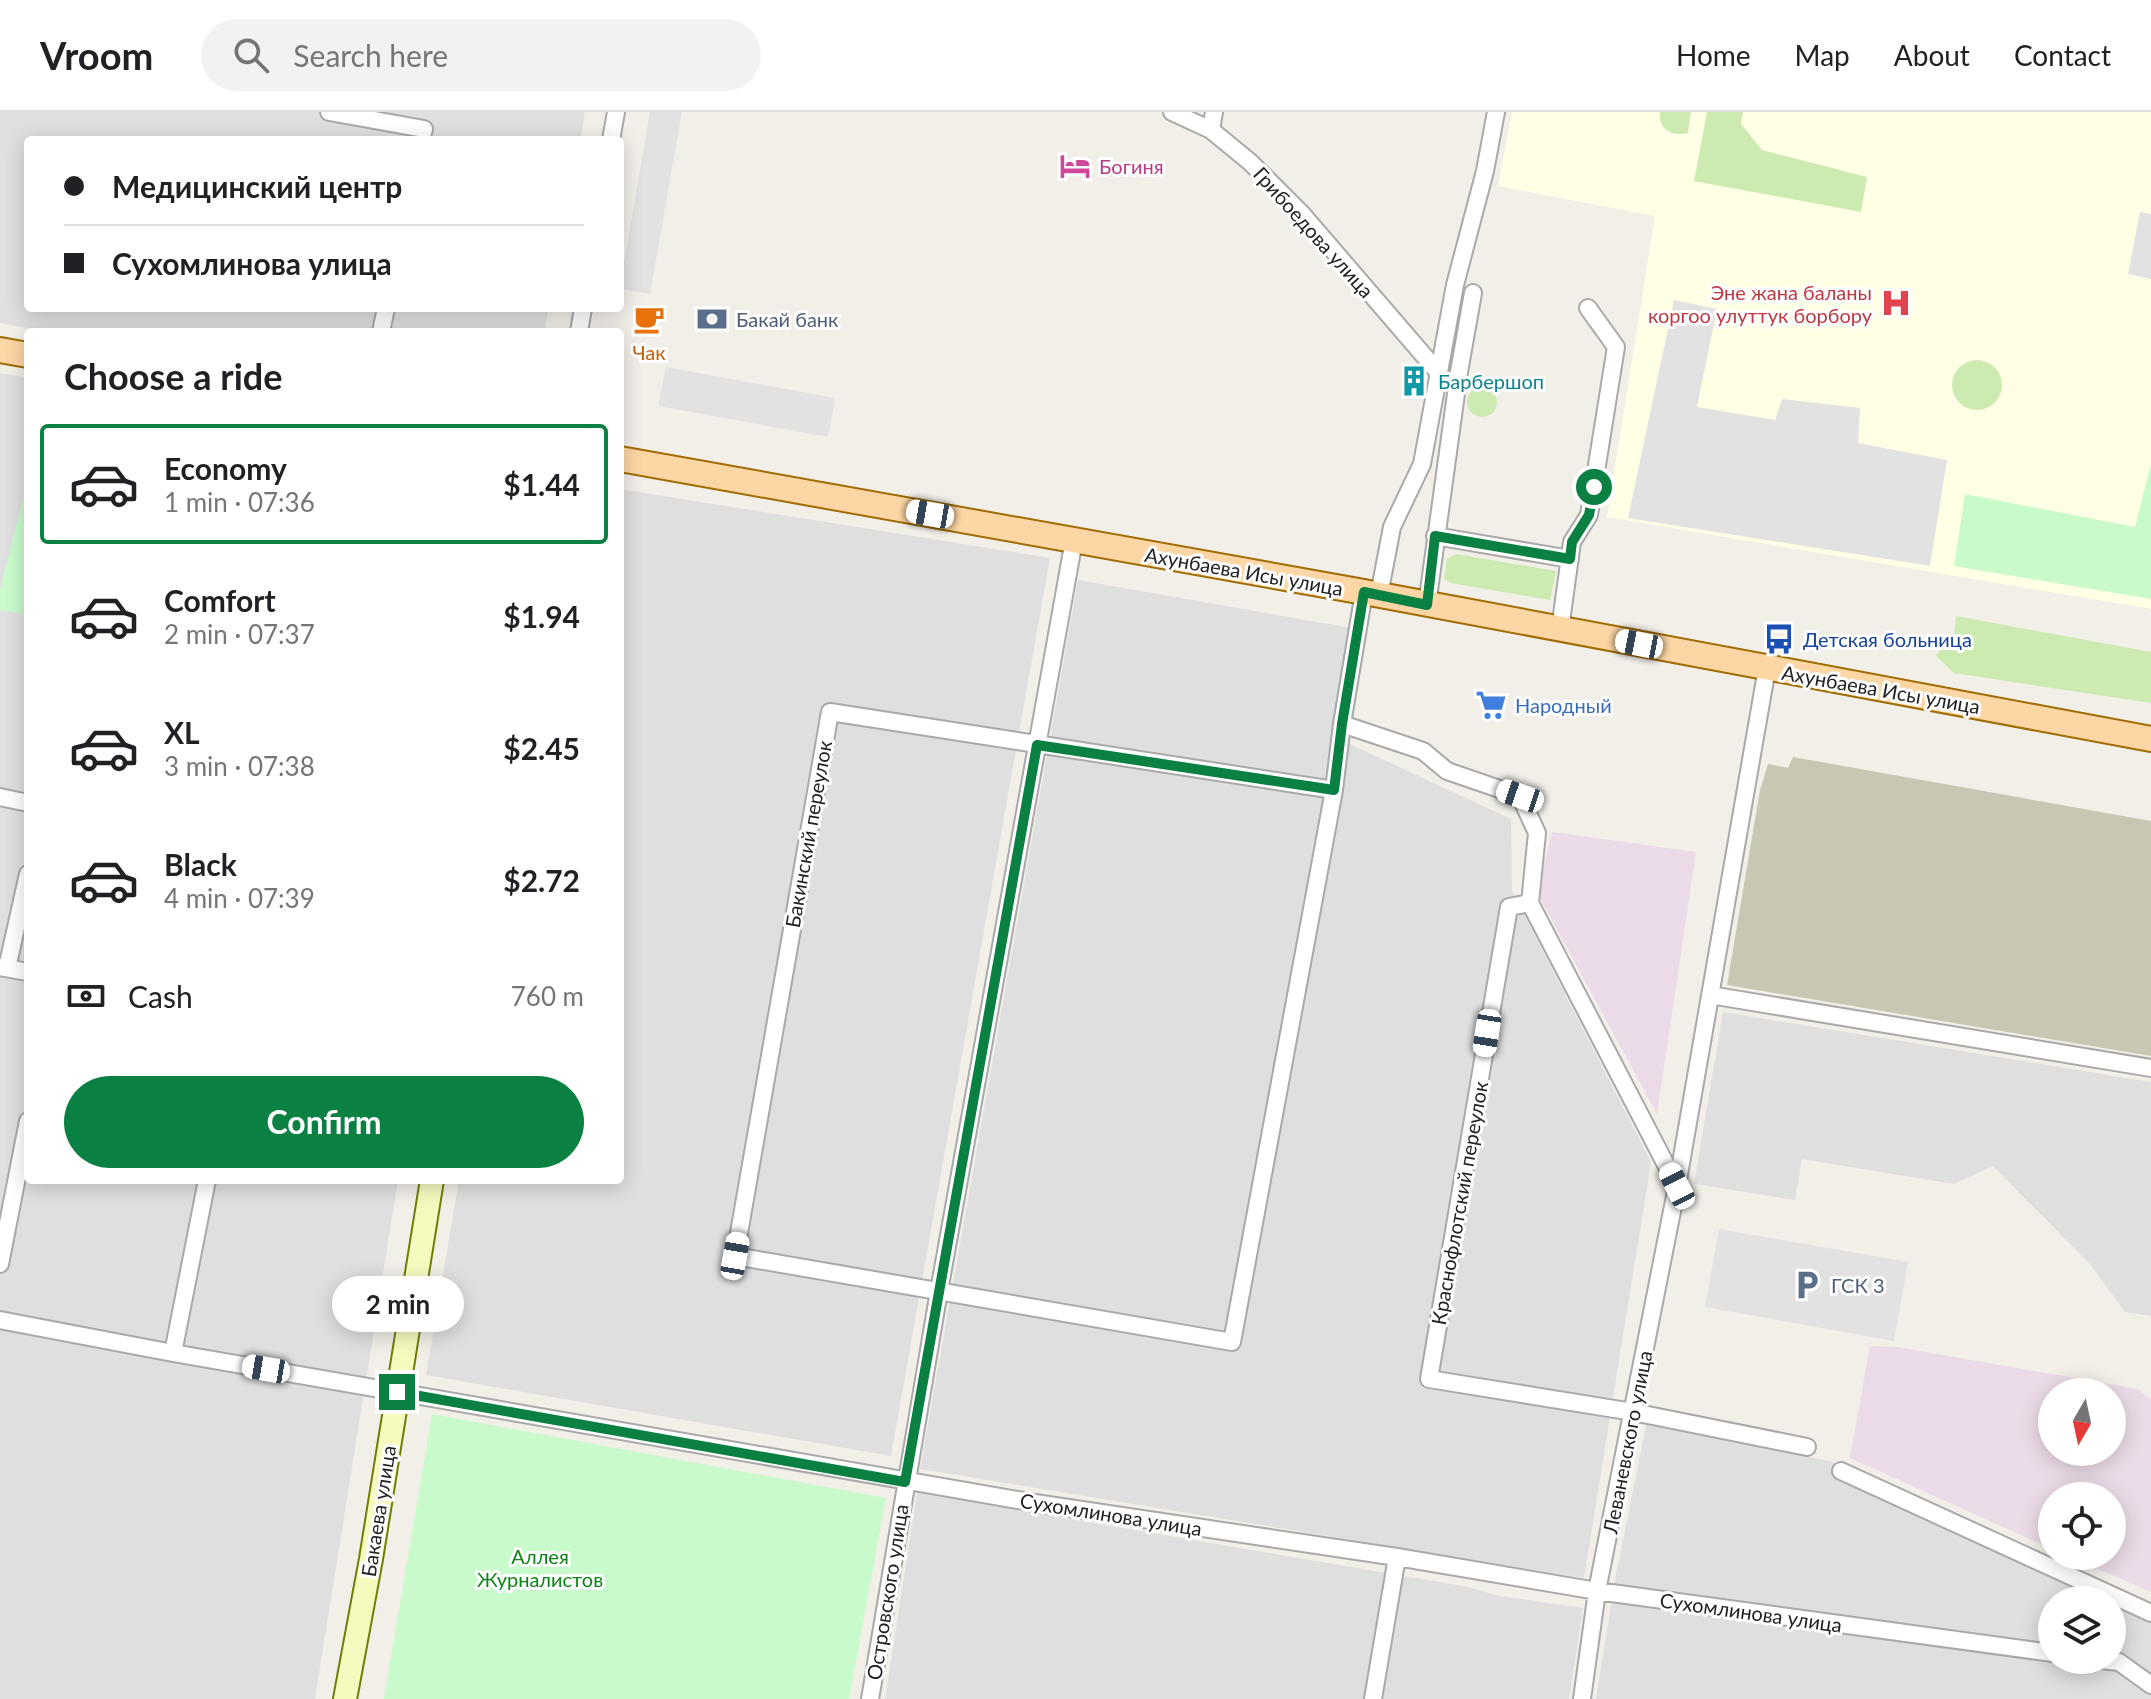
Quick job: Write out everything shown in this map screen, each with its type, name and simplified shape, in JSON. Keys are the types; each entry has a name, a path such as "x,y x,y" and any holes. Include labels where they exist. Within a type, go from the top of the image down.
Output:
{"main road":[{"path":"0,350 24,354"},
{"name":"Ахунбаева Исы улица","path":"624,460 2151,739"},
{"name":"Бакаева улица","path":"345,1699 371,1559 431,1184"}],"street":[{"path":"329,112 424,129 422,136"},
{"path":"612,136 616,112"},
{"name":"Грибоедова улица","path":"1172,112 1211,130 1250,162 1302,214 1438,372"},
{"path":"1211,130 1214,112"},
{"path":"939,1291 1232,1342 1334,790 1342,724 1371,594 1392,527 1422,464 1455,285 1485,171 1496,112"},
{"path":"1427,605 1473,293"},
{"path":"1560,629 1572,542 1589,515 1616,347 1588,308"},
{"path":"1435,536 1570,559"},
{"name":"Островского улица","path":"870,1699 905,1482 1074,540"},
{"name":"Леваневского улица","path":"1582,1699 1597,1591 1677,1186 1767,668"},
{"name":"Бакинский переулок","path":"939,1291 735,1256 830,712 1334,790"},
{"path":"1342,724 1423,751 1447,771 1520,796 1537,833 1530,903 1677,1186"},
{"path":"0,797 24,802"},
{"path":"24,889 3,967 24,971"},
{"name":"Краснофлотский переулок","path":"1530,903 1509,907 1429,1379 1633,1412"},
{"path":"1710,995 2151,1068"},
{"path":"0,1264 24,1141"},
{"path":"173,1353 206,1184"},
{"name":"Сухомлинова улица","path":"0,1320 905,1482 1397,1557 1597,1591 2038,1651"},
{"path":"1633,1412 1807,1447"},
{"path":"1841,1471 2151,1613"},
{"path":"1373,1699 1397,1557"},
{"path":"2126,1667 2151,1685"}],"shaded area":[{"path":"0,112 585,112 581,136 24,136 24,312 548,312 545,328 27,328 0,323"},
{"path":"650,112 682,112 650,294 624,290 624,263"},
{"name":"Эне жана баланы коргоо улуттук борбору","path":"1512,112 2151,112 2151,609 1607,517 1655,216 1498,186"},
{"path":"2140,212 2151,214 2151,279 2128,274"},
{"path":"1674,300 1717,309 1697,407 1775,420 1782,399 1860,408 1858,443 1947,460 1930,566 1628,518"},
{"path":"666,367 835,398 828,437 658,406"},
{"path":"0,373 24,377 24,1184 397,1184 315,1699 0,1699"},
{"path":"624,490 1050,558 891,1456 426,1375 458,1184 624,1184"},
{"path":"1078,580 1352,628 1335,737 1511,819 1512,891 1651,1162 1584,1578 920,1469"},
{"path":"1793,757 2151,821 2151,1056 1727,985 1760,790 1768,764 1788,768"},
{"path":"1552,832 1696,852 1657,1114 1541,900 1542,875"},
{"path":"1723,1012 2151,1082 2151,1316 2125,1312 2090,1264 1993,1166 1954,1184 1802,1159 1795,1200 1694,1184"},
{"name":"ГСК 3","path":"1719,1229 1908,1262 1894,1341 1705,1307"},
{"path":"1870,1346 1897,1347 2075,1378 2038,1378 2038,1466 2126,1466 2126,1387 2138,1389 2151,1400 2151,1592 2100,1570 2126,1570 2126,1482 2038,1482 2038,1543 1850,1458"},
{"path":"1647,1421 1833,1462 2038,1558 2038,1570 2063,1570 2098,1586 2038,1586 2038,1674 2126,1674 2126,1599 2151,1611 2151,1699 1596,1699 1615,1580"},
{"path":"917,1493 1583,1608 1569,1699 885,1699"}],"green space":[{"path":"1660,112 1691,112 1688,133 1667,131 1661,123"},
{"path":"1707,112 1743,112 1741,124 1762,150 1867,177 1861,212 1694,181"},
{"path":"1977,360 1995,367 2002,385 1995,403 1977,410 1959,403 1952,385 1959,367"},
{"path":"1482,387 1493,391 1497,402 1493,413 1482,417 1471,413 1467,402 1471,391"},
{"path":"2151,464 2151,599 1954,566 1965,494 2135,527"},
{"path":"24,495 24,614 0,610 0,590"},
{"path":"1456,554 1556,571 1550,600 1451,583 1444,579 1447,559"},
{"path":"1956,616 2151,652 2151,703 1954,673 1936,656 1947,640 1954,636"},
{"name":"Аллея Журналистов","path":"432,1414 886,1498 849,1699 384,1699"}],"place":[{"name":"Богиня","path":"1075,166"},
{"name":"Эне жана баланы коргоо улуттук борбору","path":"1896,303"},
{"name":"Чак","path":"649,319"},
{"name":"Бакай банк","path":"712,319"},
{"name":"Барбершоп","path":"1414,381"},
{"name":"Детская больница","path":"1779,639"},
{"name":"Народный","path":"1491,705"},
{"name":"ГСК 3","path":"1807,1285"}],"route":[{"path":"397,1392 905,1482 1037,745 1334,790 1364,592 1427,605 1435,536 1570,559 1572,542 1589,515 1594,487"}]}
